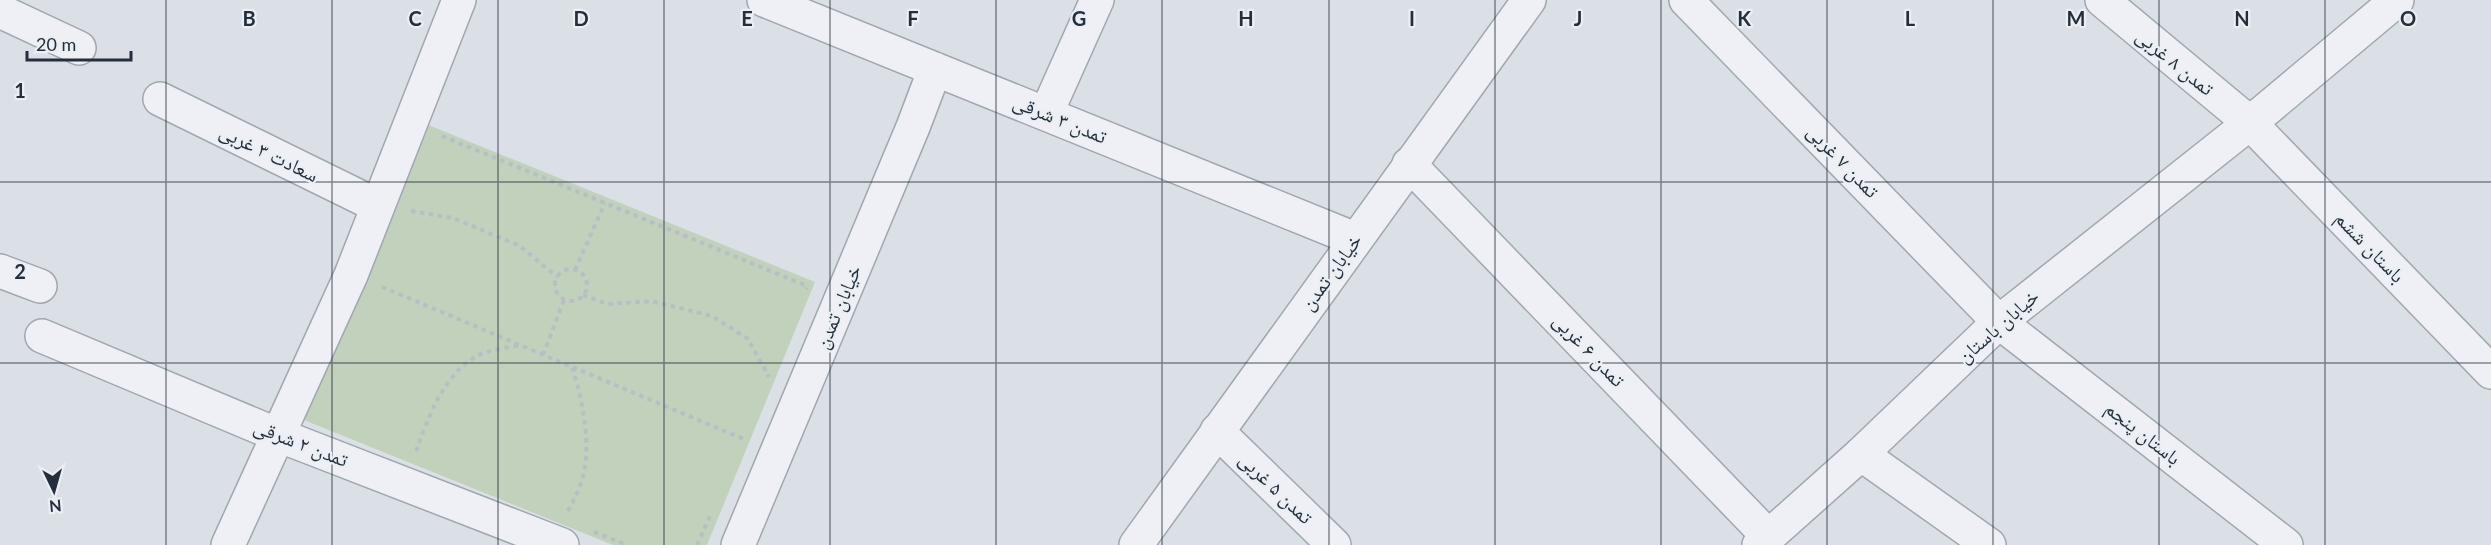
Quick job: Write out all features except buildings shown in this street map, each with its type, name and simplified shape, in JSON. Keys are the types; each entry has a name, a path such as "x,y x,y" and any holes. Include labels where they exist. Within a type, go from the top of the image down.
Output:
{"street":[{"path":"228,545 351,275 459,0"},
{"name":"تمدن ۳ شرقی","path":"764,0 1355,238"},
{"path":"1046,114 1097,0"},
{"name":"خیابان تمدن","path":"1136,545 1355,238 1529,0"},
{"name":"تمدن ۷ غربی","path":"1686,0 1999,322"},
{"name":"تمدن ۸ غربی","path":"2102,0 2250,123"},
{"name":"خیابان باستان","path":"1764,541 1861,454 1999,322 2250,123 2397,0"},
{"path":"0,11 79,48"},
{"name":"خیابان تمدن","path":"738,545 913,127 935,69"},
{"name":"سعادت ۳ غربی","path":"160,99 378,206"},
{"name":"باستان ششم","path":"2250,123 2491,372"},
{"name":"تمدن ۶ غربی","path":"1409,164 1764,541"},
{"path":"0,272 40,286"},
{"name":"باستان پنجم","path":"1999,322 2286,545"},
{"name":"تمدن ۲ شرقی","path":"42,336 278,435 406,483 561,536"},
{"name":"تمدن ۵ غربی","path":"1217,431 1334,545"},
{"path":"1861,454 1989,545"}],"path":[{"path":"434,133 807,286 803,296"},
{"path":"575,270 605,203"},
{"path":"378,206 453,218 520,246 557,277"},
{"path":"575,270 586,280 583,295 574,300 564,300 556,293 557,277 565,271 575,270"},
{"path":"351,275 743,439 778,450"},
{"path":"583,295 606,304 651,301 712,316 748,339 769,377"},
{"path":"543,355 564,300"},
{"path":"406,483 428,418 449,381 476,356 521,345"},
{"path":"572,367 582,401 586,436 582,479 561,536 627,545"},
{"path":"764,388 773,367"},
{"path":"738,449 747,429"},
{"path":"697,545 711,513"}],"green space":[{"path":"421,122 815,282 707,545 613,545 299,418"}]}
